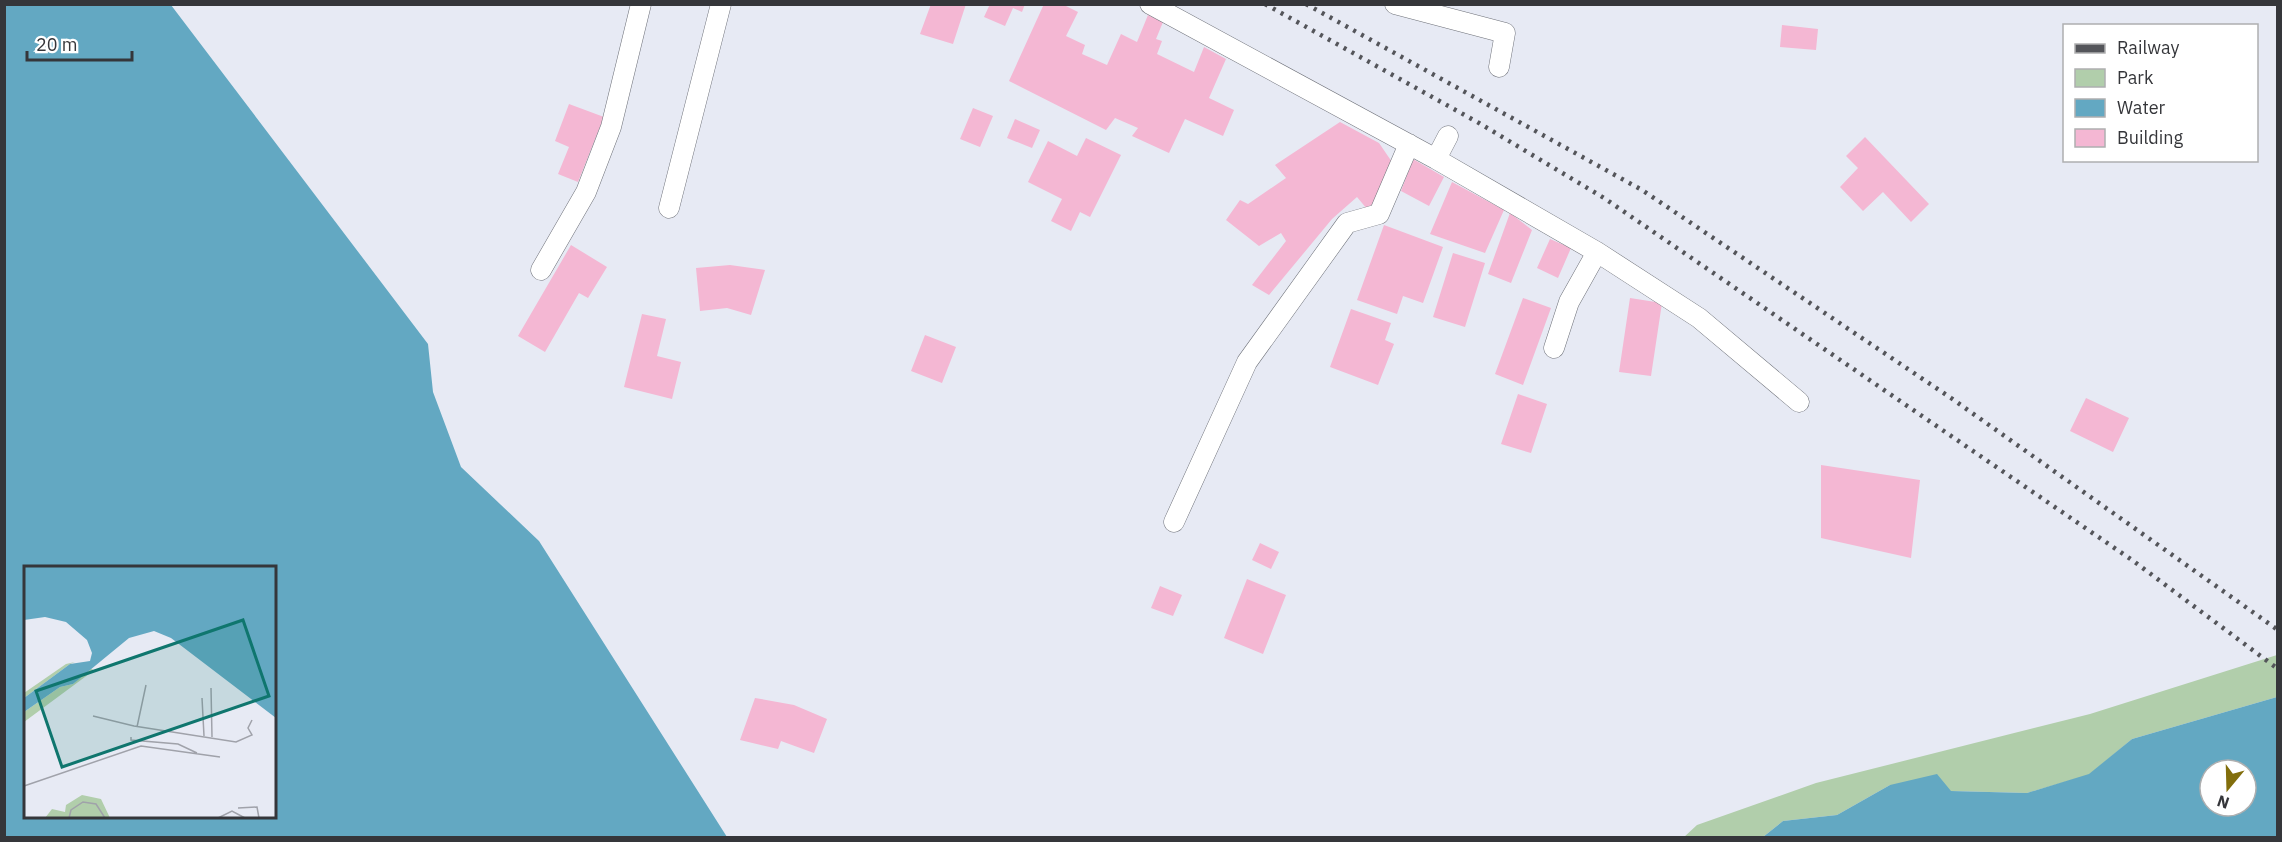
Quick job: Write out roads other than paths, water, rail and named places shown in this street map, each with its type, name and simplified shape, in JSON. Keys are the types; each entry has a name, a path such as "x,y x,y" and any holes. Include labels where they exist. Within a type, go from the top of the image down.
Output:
{"lane":[{"path":"541,270 590,181 611,127 642,4"},
{"path":"669,208 721,4"},
{"path":"1150,4 1409,144 1597,252 1698,318 1799,402"},
{"path":"1395,4 1506,33 1499,67"},
{"path":"1436,159 1448,136"},
{"path":"1174,522 1247,362 1347,223 1379,214 1409,144"},
{"path":"1554,348 1569,302 1597,252"}],"water":[{"path":"5,4 171,5 428,344 433,392 461,467 539,541 727,837 5,837"},
{"path":"2277,697 2277,837 1763,837 1783,821 1837,815 1890,785 1937,774 1951,791 2027,793 2089,774 2132,739"}],"railway":[{"path":"1265,4 1479,123 1604,198 2132,560 2278,669"},
{"path":"1306,4 1642,190 1951,398 2278,630"}]}
